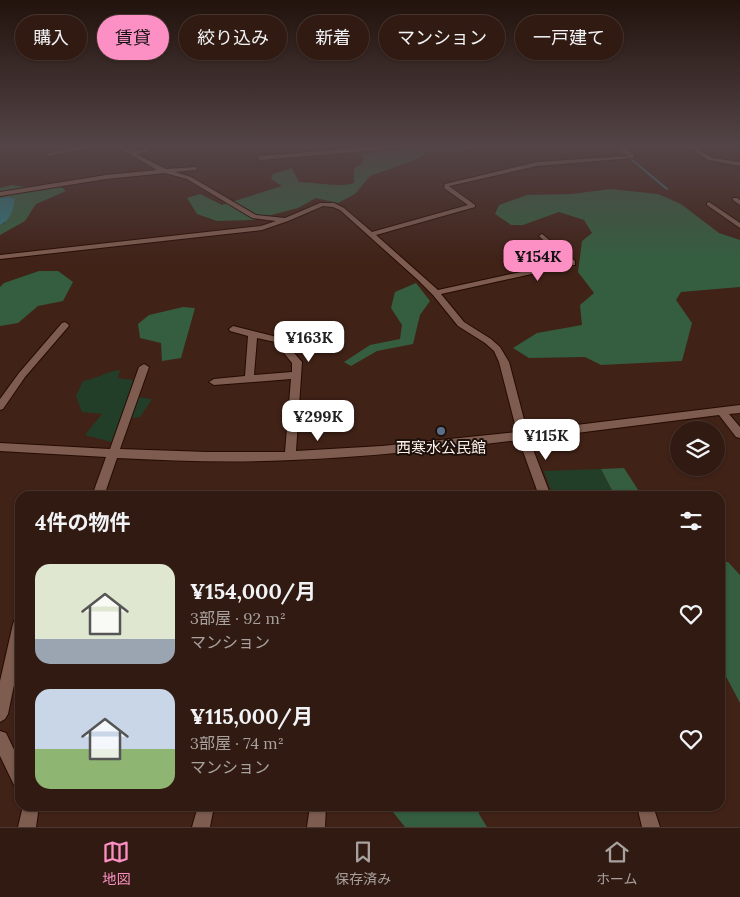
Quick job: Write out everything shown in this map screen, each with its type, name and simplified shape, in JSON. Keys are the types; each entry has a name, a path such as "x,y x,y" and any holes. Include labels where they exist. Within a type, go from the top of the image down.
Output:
{"street":[{"path":"0,194 65,184"},
{"path":"198,184 247,214 286,220"},
{"path":"371,234 471,208 472,205 446,187 453,184"},
{"path":"0,256 262,228 322,204 342,208 436,293 461,324 488,341 502,356 522,435 544,491"},
{"path":"709,204 740,226"},
{"path":"436,293 572,263 542,236"},
{"path":"0,406 22,375 65,325"},
{"path":"234,329 278,340 297,362 290,456"},
{"path":"249,379 252,333"},
{"path":"100,491 144,367"},
{"path":"214,382 297,375"},
{"path":"0,447 194,457 332,454 522,435 740,409"},
{"path":"721,411 740,434"},
{"path":"0,714 15,653"},
{"path":"0,739 15,769"},
{"path":"27,827 30,811"},
{"path":"201,827 205,811"},
{"path":"316,827 318,811"},
{"path":"646,811 651,827"}],"green space":[{"path":"58,184 66,191 36,204 25,221 0,235 0,225 5,223 8,197 0,198 0,188 12,185 33,188"},
{"path":"278,184 364,184 355,194 338,203 316,198 298,208 252,220 217,221 197,214 187,198 200,194 222,205 282,186"},
{"path":"610,189 658,194 681,204 719,233 740,240 740,287 681,292 676,300 692,323 682,361 601,365 585,357 529,358 513,348 537,333 582,325 580,305 594,293 578,272 582,241 592,233 584,220 559,212 523,225 511,225 495,214 499,205 527,195 572,194"},
{"path":"39,271 58,271 73,282 63,301 38,306 18,323 0,326 0,287 4,283"},
{"path":"416,283 430,301 420,315 413,344 377,351 351,366 344,362 370,345 400,339 402,325 391,308 395,292"},
{"path":"183,307 195,308 181,358 162,361 161,343 140,338 138,324 149,315"},
{"path":"120,370 118,378 133,380 129,396 152,399 140,417 121,420 115,443 85,435 102,414 82,412 76,396 83,381"},
{"path":"624,468 639,491 612,491 601,469"},
{"path":"601,469 612,491 551,491 544,471"},
{"path":"725,562 728,562 740,575 740,703 725,674"},
{"path":"392,811 479,811 487,827 405,827"}],"water":[{"path":"8,197 15,199 13,207 9,218 0,225 0,198"}],"waterway":[{"path":"660,184 667,189"}],"place":[{"name":"西寒水公民館","path":"441,431"}]}
